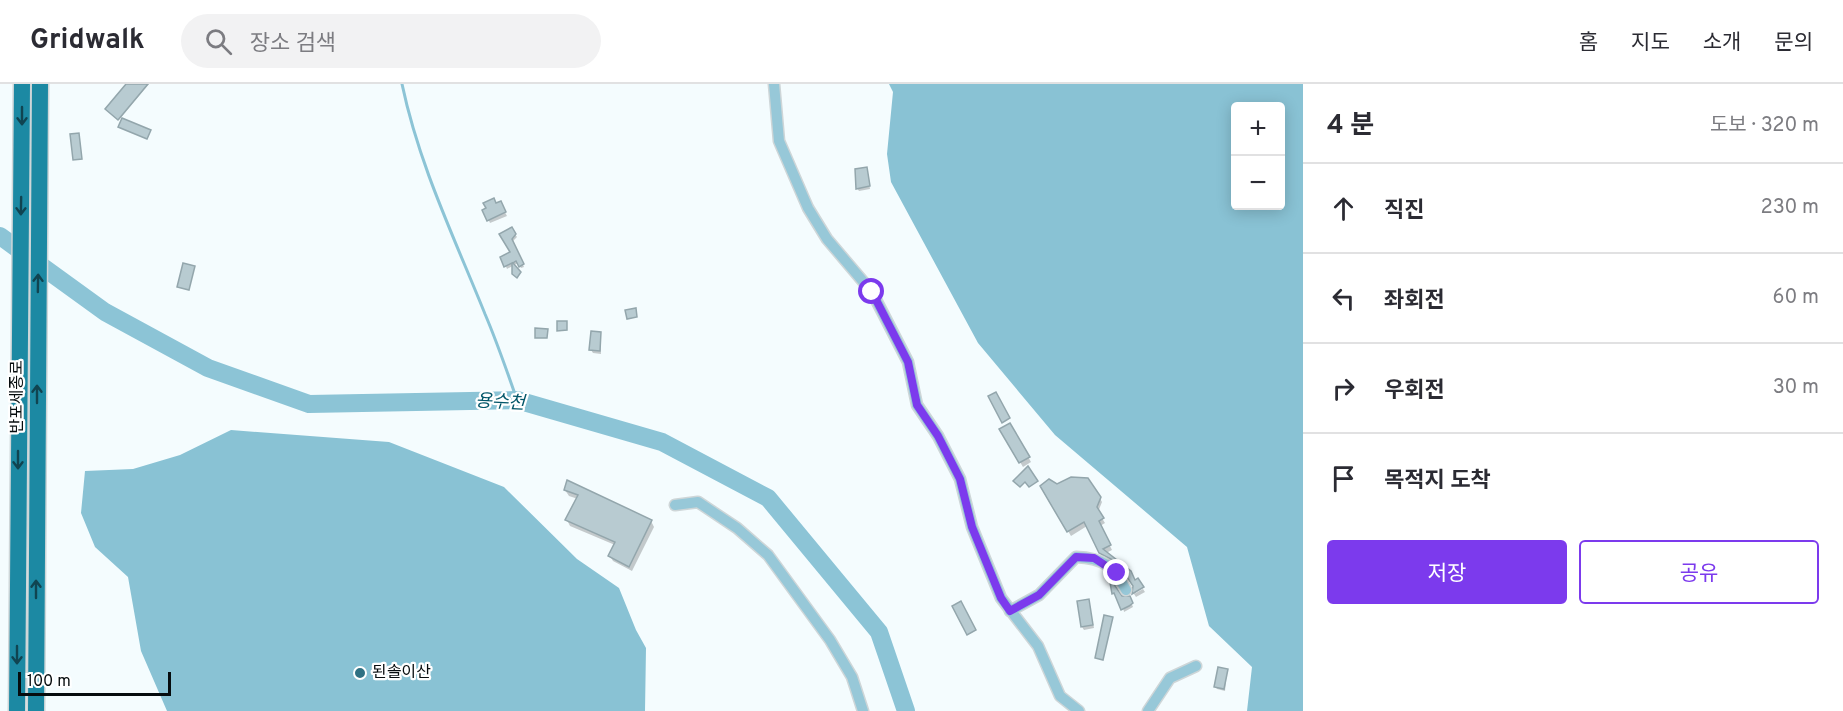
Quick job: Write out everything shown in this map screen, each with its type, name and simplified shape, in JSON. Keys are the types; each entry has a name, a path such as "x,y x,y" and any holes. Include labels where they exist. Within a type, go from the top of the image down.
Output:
{"highway":[{"name":"반포세종로","path":"16,710 22,84"},
{"name":"반포세종로","path":"36,711 40,84"}],"street":[{"path":"774,84 776,124 785,160 827,239 864,281 908,362 917,405 938,436 960,479 972,527 1001,598 1038,646 1060,696 1079,711"},
{"path":"675,506 698,502 737,528 768,555 852,677 863,711"},
{"path":"1010,611 1039,595 1076,557 1094,558 1105,564 1117,573 1126,590"},
{"path":"1148,711 1170,678 1196,666"}],"shaded area":[{"path":"889,84 1303,84 1303,711 1247,711 1252,667 1209,626 1187,547 1055,435 978,343 891,182 887,154 893,92"},
{"path":"231,430 389,442 504,487 577,559 619,588 646,648 645,711 167,711 141,651 128,577 95,547 81,513 85,471 133,469 180,455"}],"building":[{"path":"126,84 148,84 118,120 105,109"},
{"path":"122,118 151,130 147,139 118,127"},
{"path":"79,133 82,159 73,160 70,134"},
{"path":"867,167 870,186 856,189 855,169"},
{"path":"494,198 496,203 501,201 506,212 487,221 482,210 486,208 483,203"},
{"path":"512,227 516,234 512,239 524,264 519,267 516,261 513,263 521,272 517,278 512,274 512,263 504,267 500,257 510,252 499,234"},
{"path":"183,263 195,266 189,290 177,287"},
{"path":"636,308 637,317 627,319 625,310"},
{"path":"557,321 567,321 567,330 557,331"},
{"path":"535,328 548,329 547,338 535,338"},
{"path":"591,331 601,332 600,351 589,350"},
{"path":"996,392 1010,418 1002,423 988,396"},
{"path":"1010,423 1030,457 1019,463 999,429"},
{"path":"1028,466 1038,481 1029,487 1025,482 1020,487 1013,481"},
{"path":"1071,477 1088,478 1101,497 1097,507 1104,518 1099,521 1111,545 1103,549 1131,571 1135,580 1138,578 1144,587 1132,594 1133,586 1123,571 1111,559 1099,553 1084,522 1067,532 1040,486 1049,479 1057,484"},
{"path":"567,480 652,520 629,567 608,556 615,542 565,520 578,495 564,490"},
{"path":"1109,577 1122,596 1130,596 1133,603 1121,610 1114,593 1112,594"},
{"path":"1089,599 1093,625 1081,627 1077,601"},
{"path":"961,601 976,630 967,635 952,606"},
{"path":"1104,615 1113,617 1103,660 1095,658"},
{"path":"1218,667 1228,669 1224,689 1214,687"}],"waterway":[{"path":"402,84 428,172 494,335 517,400"},
{"name":"용수천","path":"0,236 105,312 208,368 309,404 517,400 662,442 768,498 879,632 906,711"}],"place":[{"name":"된솔이산","path":"360,673"}],"route":[{"path":"872,292 908,362 917,405 938,436 951,466 960,479 972,527 1001,598 1010,611 1022,607 1039,595 1076,557 1094,558 1117,573"}]}
